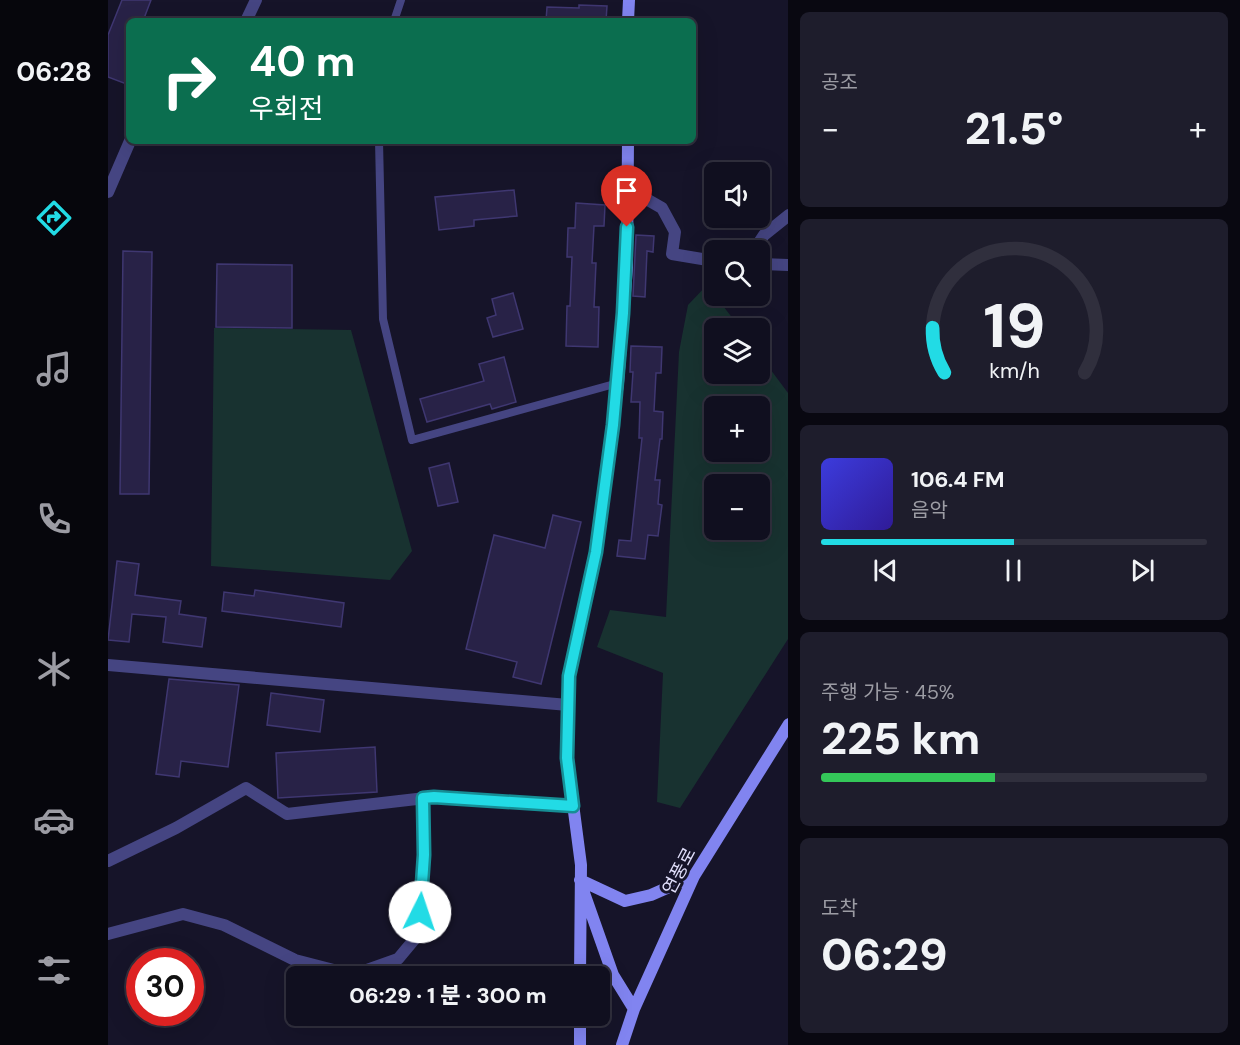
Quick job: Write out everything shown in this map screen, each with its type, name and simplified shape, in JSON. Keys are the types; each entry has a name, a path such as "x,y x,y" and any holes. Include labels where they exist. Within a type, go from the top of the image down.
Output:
{"main road":[{"path":"628,0 628,18"},
{"path":"580,966 580,865 567,758 569,676 596,552 618,383 627,267 628,144"},
{"name":"연풍로","path":"622,1045 634,1009 694,876 788,726"},
{"path":"580,880 625,901 651,895 694,876"},
{"path":"580,880 614,975 634,1009"},
{"path":"580,1026 580,1045"}],"street":[{"path":"247,18 256,0"},
{"path":"108,192 129,144"},
{"path":"627,188 662,208 675,232 672,254 704,259"},
{"path":"761,240 788,216"},
{"path":"770,264 788,265"},
{"path":"108,665 568,705"},
{"path":"108,861 176,828 246,788 288,814 434,797 573,806"},
{"path":"108,934 183,914 224,925 295,960 353,975 398,959 418,934 424,855 423,798"}],"lane":[{"path":"395,18 401,0"},
{"path":"379,144 383,319 412,440 618,383"}],"green space":[{"path":"704,288 704,306 723,306 732,318 704,318 704,384 770,384 770,369 788,393 788,639 680,808 657,802 663,673 597,647 610,610 666,617 679,352 688,305"},
{"path":"214,328 351,330 412,551 390,580 211,566"}],"building":[{"path":"122,0 151,0 144,18 126,18 126,84 108,77 108,35"},
{"path":"579,5 607,6 606,18 546,18 547,7 579,8"},
{"path":"514,190 517,216 474,220 474,226 439,230 435,197"},
{"path":"576,203 605,205 604,226 594,226 592,263 596,263 594,307 599,307 598,347 566,346 572,257 567,257 568,228 575,228"},
{"path":"636,235 654,236 653,252 647,251 645,297 633,296"},
{"path":"123,251 152,252 149,494 120,494"},
{"path":"217,264 292,265 292,328 216,327"},
{"path":"513,293 523,329 493,337 487,318 496,315 492,299"},
{"path":"631,346 662,347 661,373 656,373 654,411 663,412 662,439 660,439 655,480 660,480 658,504 662,505 658,536 648,535 645,559 617,556 619,540 631,541 642,438 639,438 640,402 631,402 633,372 630,372"},
{"path":"504,357 516,402 492,409 490,404 427,422 420,399 484,381 479,364"},
{"path":"449,463 458,502 438,506 429,468"},
{"path":"553,515 581,522 541,684 513,677 517,662 466,649 494,535 545,548"},
{"path":"117,561 139,564 135,595 181,601 179,614 206,618 202,647 163,642 166,617 132,614 129,642 108,640"},
{"path":"255,590 344,603 341,627 222,611 224,592 254,596"},
{"path":"169,679 239,685 228,767 181,761 179,777 156,774"},
{"path":"271,693 324,700 320,732 267,725"},
{"path":"375,747 377,792 278,798 276,753"}],"route":[{"path":"420,912 424,855 423,798 573,806 567,758 569,676 596,552 613,425 627,267 627,227"}]}
